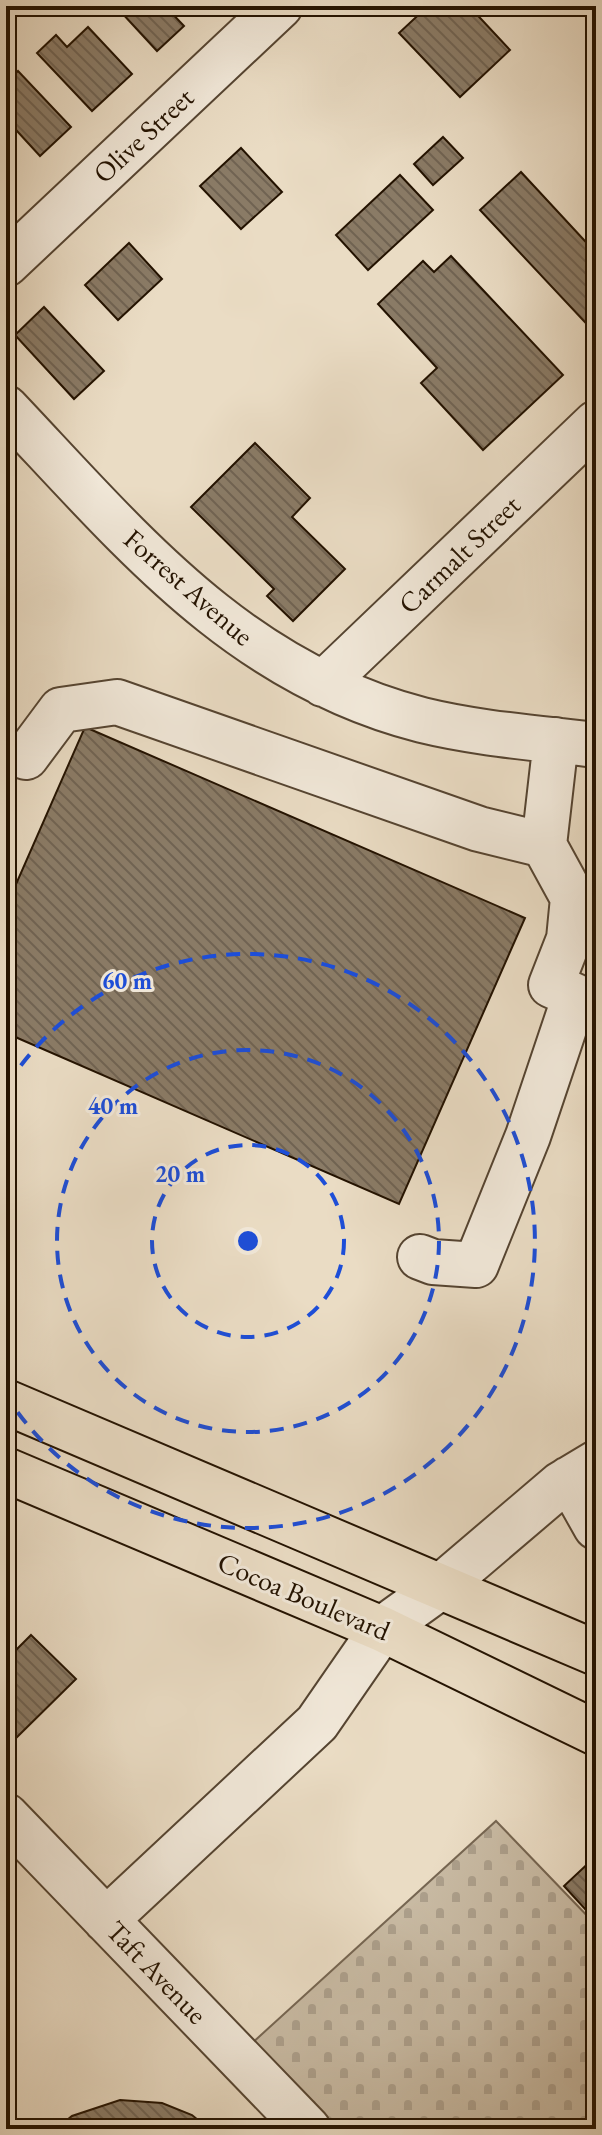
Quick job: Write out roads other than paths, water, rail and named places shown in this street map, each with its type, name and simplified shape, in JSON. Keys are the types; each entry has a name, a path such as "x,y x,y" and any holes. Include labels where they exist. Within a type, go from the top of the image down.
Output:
{"main road":[{"path":"6,1402 596,1653"},
{"name":"Cocoa Boulevard","path":"6,1470 382,1629 596,1733"}],"street":[{"name":"Olive Street","path":"6,264 280,6"},
{"name":"Forrest Avenue","path":"6,408 165,574 239,636 323,684 420,719 576,742"},
{"name":"Carmalt Street","path":"323,684 596,423"},
{"path":"26,757 61,710 117,702 479,829 544,845"},
{"path":"420,1257 433,1262 476,1265 528,1136 575,996 551,985 569,939 573,898 544,845 576,742"},
{"path":"106,1920 317,1723 382,1629 439,1588 520,1516 583,1471 596,1527"},
{"name":"Taft Avenue","path":"6,1816 308,2129"}]}
